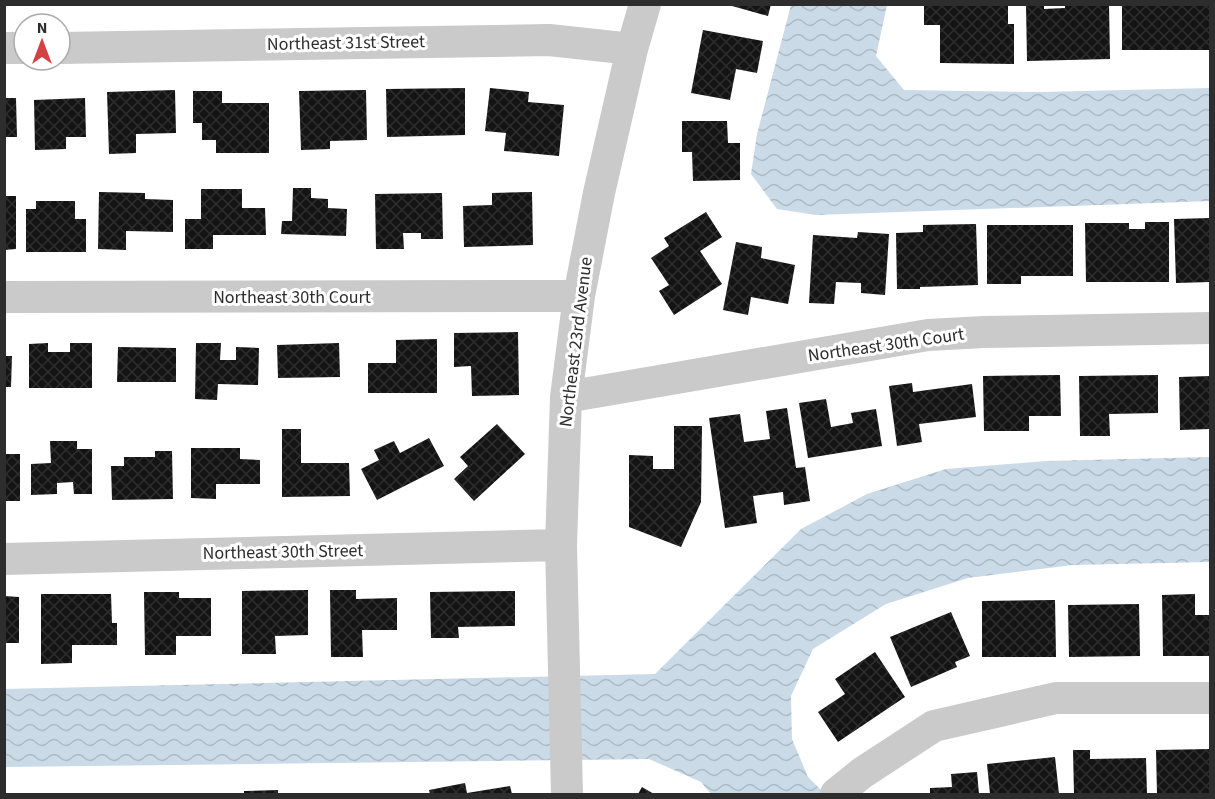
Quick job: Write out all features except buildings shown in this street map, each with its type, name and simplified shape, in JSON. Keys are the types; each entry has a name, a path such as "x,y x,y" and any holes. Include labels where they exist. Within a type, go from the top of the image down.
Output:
{"street":[{"name":"Northeast 23rd Avenue","path":"567,790 561,545 566,397 579,296 599,193 632,49 645,4"},
{"name":"Northeast 31st Street","path":"72,48 549,40 632,49"},
{"name":"Northeast 30th Court","path":"4,297 579,296"},
{"name":"Northeast 30th Court","path":"566,397 928,335 1210,328"},
{"name":"Northeast 30th Street","path":"4,559 561,545"},
{"path":"836,795 862,773 934,726 1056,698 1210,698"}],"water":[{"path":"791,5 887,5 876,56 904,90 1041,92 1210,88 1210,201 816,215 777,209 751,174 757,134"},
{"path":"1210,457 1210,562 1073,565 968,578 886,604 813,649 791,696 792,739 808,777 825,794 711,794 701,782 649,759 5,767 4,689 655,674 801,529 867,494 946,469 1046,461"}]}
